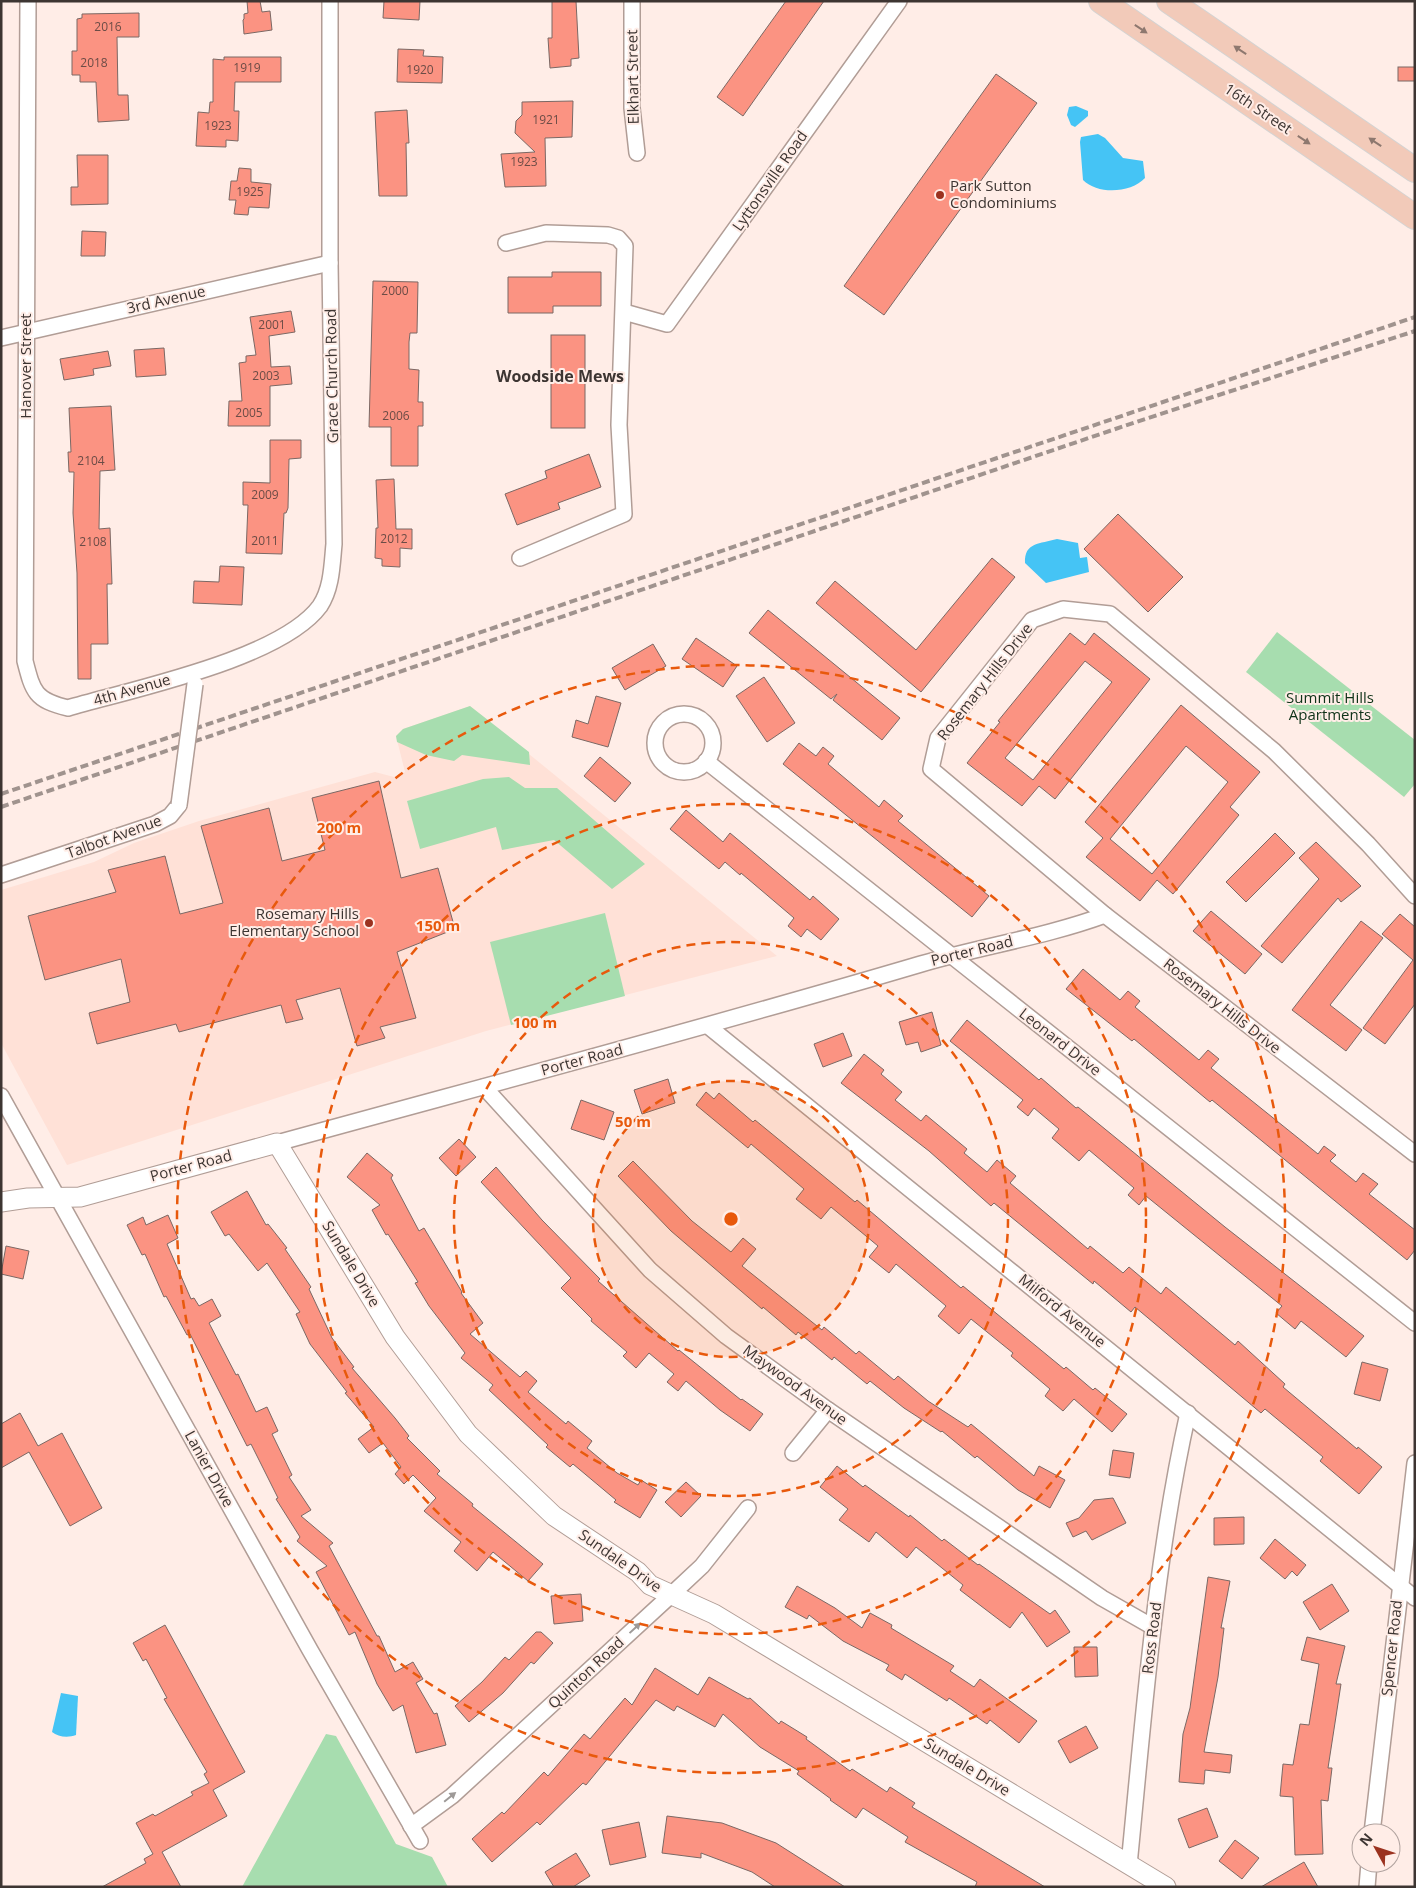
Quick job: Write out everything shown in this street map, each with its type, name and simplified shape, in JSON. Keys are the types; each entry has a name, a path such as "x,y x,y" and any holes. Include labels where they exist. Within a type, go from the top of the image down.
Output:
{"main road":[{"name":"16th Street","path":"1101,1 1415,217"},
{"path":"1169,1 1415,170"}],"street":[{"name":"Hanover Street","path":"28,1 25,660 31,685 38,694 48,703 68,708"},
{"name":"Grace Church Road","path":"195,678 280,639 320,606 331,578 334,544 330,263 330,1"},
{"name":"Elkhart Street","path":"632,1 632,108 637,154"},
{"name":"Lyttonsville Road","path":"624,312 667,324 898,1"},
{"path":"506,243 546,233 608,235 618,238 625,246 619,425 624,514 520,558"},
{"name":"3rd Avenue","path":"1,338 330,263"},
{"name":"Rosemary Hills Drive","path":"1415,896 1368,844 1274,751 1110,614 1063,609 1032,620 938,738 931,769 1105,915 1415,1154"},
{"name":"4th Avenue","path":"68,708 195,678"},
{"name":"Talbot Avenue","path":"1,875 156,824 170,816 179,805 195,678"},
{"name":"Leonard Drive","path":"706,761 1415,1322"},
{"name":"Porter Road","path":"1,1202 80,1197 708,1026 950,955 1073,927 1105,915"},
{"name":"Milford Avenue","path":"708,1026 1415,1598"},
{"name":"Maywood Avenue","path":"484,1087 650,1270 726,1336 828,1410 1102,1598 1153,1627"},
{"name":"Lanier Drive","path":"1,1096 310,1650 420,1841"},
{"name":"Sundale Drive","path":"277,1143 395,1337 468,1434 554,1516 638,1572 650,1585 714,1614 1166,1887"},
{"path":"793,1453 828,1410"},
{"name":"Ross Road","path":"1129,1865 1153,1627 1174,1478 1188,1413"},
{"name":"Spencer Road","path":"1373,1823 1399,1585 1415,1463"},
{"name":"Quinton Road","path":"411,1826 452,1796 702,1566 748,1508"},
{"path":"1367,1887 1368,1873"}],"shaded area":[{"name":"Rosemary Hills Elementary School","path":"470,706 777,956 486,1031 67,1165 1,1043 1,890 94,862 134,843 199,821 375,772 394,777 405,772 396,736 403,729"}],"green space":[{"name":"Summit Hills Apartments","path":"1277,632 1415,740 1415,784 1404,797 1246,672"},
{"path":"470,706 529,752 530,765 462,755 454,761 426,755 397,742 396,736 403,729"},
{"path":"509,777 525,788 557,788 645,864 612,889 554,840 502,850 496,827 420,849 407,801 483,779"},
{"path":"605,913 625,996 511,1025 490,942"},
{"path":"326,1734 336,1736 396,1844 432,1857 448,1887 242,1887"}],"water":[{"path":"1076,106 1088,111 1088,116 1075,127 1071,125 1067,115 1069,107"},
{"path":"1098,134 1105,138 1123,158 1143,161 1145,178 1132,187 1114,190 1097,188 1083,180 1081,137"},
{"path":"1057,539 1078,543 1080,558 1087,557 1089,572 1046,583 1025,563 1025,556 1030,547"},
{"path":"61,1693 78,1696 76,1735 63,1736 52,1732"}],"building":[{"path":"247,1 260,1 262,12 270,11 272,30 244,34 243,20 244,14 248,13"},
{"path":"384,1 420,1 419,20 383,18"},
{"path":"552,1 576,1 579,58 571,59 571,66 550,68 548,38 552,38"},
{"path":"786,1 824,1 743,116 717,97"},
{"path":"139,13 139,37 117,37 118,95 128,95 129,120 98,122 96,82 80,82 80,75 72,75 72,51 77,51 77,19 82,18 82,14"},
{"path":"398,49 424,50 423,56 443,57 442,83 397,82"},
{"path":"224,57 281,57 281,82 235,82 234,111 239,111 238,141 226,140 226,147 196,146 198,112 209,113 210,102 213,102 213,59 224,60"},
{"path":"1398,67 1415,67 1415,81 1398,81"},
{"name":"Park Sutton Condominiums","path":"996,74 1037,103 884,315 844,286"},
{"path":"573,101 572,137 545,138 546,186 505,187 501,154 535,152 515,133 516,121 522,115 522,102"},
{"path":"407,110 409,143 406,143 407,196 379,196 375,112"},
{"path":"77,155 108,155 108,204 71,205 71,187 78,187"},
{"path":"239,168 251,169 251,182 271,184 269,208 249,207 248,215 234,214 236,200 229,200 231,181 237,181"},
{"path":"82,231 106,232 105,256 81,256"},
{"path":"552,272 601,272 601,306 553,306 553,313 508,313 508,277 552,277"},
{"path":"373,281 418,282 417,333 410,333 409,369 419,370 418,402 423,402 423,426 418,426 418,466 391,466 391,427 369,427"},
{"path":"291,311 295,332 269,336 271,367 290,366 292,384 270,386 270,426 228,426 229,401 242,401 239,363 246,362 246,356 256,355 250,317"},
{"path":"551,335 585,335 585,428 551,428"},
{"path":"164,348 166,375 136,377 134,350"},
{"path":"108,351 111,366 93,369 94,375 64,380 60,359"},
{"path":"111,406 115,470 100,471 99,529 110,528 112,584 107,584 108,644 91,644 91,679 78,679 77,573 73,513 74,472 69,472 68,452 71,452 69,408"},
{"path":"270,440 301,440 301,458 289,459 288,508 286,513 284,513 282,554 246,553 248,505 243,505 243,482 270,483"},
{"path":"589,454 601,487 558,503 560,509 517,525 505,494 547,478 545,471"},
{"path":"394,479 396,529 412,529 412,549 400,548 400,567 382,566 382,559 375,558 376,528 378,528 376,480"},
{"path":"1118,514 1183,577 1148,612 1084,549"},
{"path":"992,558 1015,577 921,692 816,603 835,581 916,650"},
{"path":"220,566 244,567 242,605 193,603 194,581 219,582"},
{"path":"768,610 900,718 882,740 833,700 837,694 831,699 749,633"},
{"path":"1070,633 1085,645 1094,633 1150,679 1055,799 1039,786 1022,806 967,763 1000,722 998,721","holes":["1085,661 1112,682 1033,780 1005,758"]},
{"path":"696,638 737,666 723,687 682,659"},
{"path":"653,644 666,666 625,690 612,668"},
{"path":"764,677 795,723 767,742 736,696"},
{"path":"596,696 621,703 608,747 572,737 576,720 588,724"},
{"path":"1181,705 1260,772 1230,807 1239,815 1173,894 1157,880 1140,901 1086,857 1103,838 1085,822","holes":["1186,746 1228,782 1152,874 1110,839"]},
{"path":"799,743 816,756 823,747 834,756 828,764 879,807 884,800 903,816 898,821 989,896 972,917 783,764"},
{"path":"600,757 631,783 615,802 584,776"},
{"name":"Rosemary Hills Elementary School","path":"379,781 401,878 438,868 455,929 397,952 416,1018 380,1027 385,1038 357,1046 340,988 296,1000 303,1019 286,1023 281,1005 179,1032 176,1024 97,1044 89,1013 130,1002 121,959 45,980 28,916 116,892 108,870 165,856 180,914 223,903 201,826 269,808 282,861 325,850 312,798"},
{"path":"686,810 723,842 730,833 810,900 813,896 839,919 821,940 807,929 801,937 788,926 794,918 741,873 740,875 725,862 719,869 670,829"},
{"path":"1275,833 1295,853 1246,902 1226,882"},
{"path":"1316,842 1361,886 1341,902 1338,898 1282,963 1261,946 1319,879 1299,858"},
{"path":"1211,911 1262,954 1245,974 1193,931"},
{"path":"1400,914 1415,927 1415,1004 1385,1044 1363,1028 1413,960 1382,934"},
{"path":"1361,921 1383,938 1330,1005 1362,1030 1346,1051 1292,1010"},
{"path":"1083,969 1120,1000 1128,991 1140,1001 1135,1007 1199,1060 1208,1050 1219,1059 1211,1068 1318,1154 1324,1146 1336,1155 1330,1161 1356,1182 1363,1173 1378,1184 1369,1194 1415,1230 1415,1250 1407,1260 1212,1100 1210,1102 1134,1039 1132,1041 1066,989"},
{"path":"932,1012 941,1045 921,1052 918,1042 906,1045 899,1022"},
{"path":"967,1020 1039,1080 1041,1078 1076,1108 1078,1107 1225,1227 1364,1336 1346,1357 1301,1321 1295,1329 1276,1313 1282,1306 1146,1196 1139,1205 1128,1195 1134,1188 1089,1150 1079,1161 1052,1138 1059,1129 1034,1108 1028,1116 1017,1107 1023,1100 950,1041"},
{"path":"843,1033 852,1056 823,1067 814,1044"},
{"path":"864,1054 884,1070 881,1074 902,1092 895,1100 921,1121 926,1115 967,1149 964,1153 987,1172 997,1160 1016,1176 1010,1183 1088,1249 1090,1246 1123,1273 1129,1267 1161,1294 1166,1287 1235,1345 1238,1341 1285,1384 1283,1387 1357,1449 1358,1447 1382,1467 1359,1494 1320,1461 1323,1457 1265,1409 1261,1413 1135,1307 1131,1312 1094,1281 1093,1284 994,1203 991,1206 929,1151 841,1083"},
{"path":"668,1079 675,1103 642,1114 634,1090"},
{"path":"706,1092 714,1099 719,1093 753,1122 755,1120 855,1202 857,1200 961,1288 963,1286 1064,1369 1066,1367 1093,1390 1095,1388 1127,1414 1112,1432 1074,1399 1063,1411 1045,1396 1050,1389 1011,1356 1013,1353 971,1319 959,1334 938,1316 946,1306 896,1264 889,1273 869,1257 878,1246 831,1207 821,1219 796,1199 804,1189 751,1144 748,1148 696,1105"},
{"path":"581,1100 614,1112 604,1140 571,1129"},
{"path":"459,1139 476,1157 456,1176 439,1158"},
{"path":"367,1153 393,1175 391,1178 419,1231 424,1228 461,1293 483,1323 470,1334 520,1377 526,1371 537,1381 528,1392 566,1424 568,1421 592,1441 587,1448 617,1473 638,1485 641,1480 657,1490 640,1518 614,1502 616,1500 573,1464 570,1467 546,1447 548,1445 489,1390 493,1385 461,1358 465,1353 429,1306 415,1283 418,1282 388,1234 386,1235 372,1210 380,1205 347,1177"},
{"path":"633,1161 692,1221 731,1252 743,1238 756,1249 742,1266 822,1330 824,1327 856,1354 859,1351 894,1380 898,1376 928,1401 968,1427 971,1424 1034,1476 1039,1466 1065,1480 1050,1508 1018,1490 977,1456 975,1458 942,1431 904,1408 870,1381 867,1384 834,1357 832,1360 798,1332 796,1335 763,1307 762,1309 671,1231 618,1176"},
{"path":"496,1167 542,1220 600,1279 598,1281 678,1351 741,1400 763,1414 750,1431 720,1410 686,1381 678,1391 667,1382 674,1374 649,1353 636,1368 623,1356 627,1352 591,1321 592,1319 561,1288 571,1278 481,1182"},
{"path":"247,1191 266,1225 268,1224 287,1248 285,1249 311,1287 309,1289 332,1338 354,1367 352,1368 409,1436 407,1438 440,1471 437,1474 473,1504 472,1506 543,1564 528,1581 493,1552 477,1571 454,1551 461,1542 424,1511 436,1498 413,1475 404,1484 395,1474 401,1467 383,1443 369,1453 358,1439 374,1427 345,1393 347,1392 310,1344 296,1314 300,1312 267,1263 258,1271 229,1234 225,1236 211,1212"},
{"path":"168,1215 178,1238 167,1244 191,1299 194,1298 199,1306 212,1299 221,1316 209,1323 236,1375 238,1374 256,1412 267,1407 278,1431 272,1434 292,1475 289,1477 311,1510 301,1516 333,1543 329,1546 377,1636 379,1636 395,1672 413,1662 423,1679 416,1683 434,1714 437,1713 446,1745 416,1753 403,1705 393,1711 377,1684 355,1632 349,1635 316,1572 327,1566 297,1541 300,1537 276,1499 278,1498 251,1444 247,1446 190,1334 187,1335 166,1296 164,1297 145,1254 142,1255 127,1225 143,1217 146,1225"},
{"path":"6,1246 29,1251 23,1279 1,1274"},
{"path":"1362,1362 1388,1369 1380,1401 1354,1394"},
{"path":"20,1413 38,1446 62,1433 102,1508 70,1526 29,1452 1,1468 1,1424"},
{"path":"1113,1450 1134,1453 1130,1478 1109,1475"},
{"path":"837,1466 863,1487 865,1485 909,1517 910,1515 942,1541 944,1539 978,1565 1050,1614 1055,1610 1070,1632 1047,1647 1022,1612 1010,1628 960,1590 963,1585 916,1547 907,1558 876,1532 869,1542 839,1520 848,1509 820,1487"},
{"path":"686,1482 701,1496 681,1517 665,1502"},
{"path":"1113,1498 1126,1523 1092,1540 1086,1531 1073,1537 1066,1523 1079,1518 1094,1500"},
{"path":"1244,1517 1244,1544 1214,1545 1214,1518"},
{"path":"1275,1539 1306,1565 1297,1576 1292,1571 1285,1579 1260,1558"},
{"path":"1208,1577 1230,1581 1221,1628 1224,1628 1218,1677 1204,1752 1232,1755 1230,1773 1205,1770 1204,1784 1179,1782 1183,1734 1190,1708"},
{"path":"1332,1584 1349,1611 1320,1630 1303,1602"},
{"path":"797,1586 835,1608 862,1628 870,1613 892,1625 891,1628 954,1666 950,1671 974,1687 980,1679 1037,1721 1019,1743 990,1720 987,1724 949,1698 947,1701 905,1674 902,1680 886,1670 889,1665 843,1641 809,1615 807,1619 785,1607"},
{"path":"581,1594 583,1621 554,1624 551,1596"},
{"path":"165,1625 245,1772 213,1790 227,1816 162,1852 181,1887 102,1887 146,1863 144,1859 153,1854 136,1823 153,1814 155,1816 193,1795 191,1792 209,1783 204,1774 207,1772 164,1699 167,1698 146,1659 143,1661 133,1643"},
{"path":"536,1632 541,1632 553,1643 534,1664 531,1662 503,1693 469,1722 455,1706 482,1682 505,1657 509,1660"},
{"path":"1307,1637 1345,1646 1336,1684 1341,1684 1328,1768 1332,1768 1328,1801 1321,1800 1323,1854 1295,1855 1293,1797 1280,1796 1283,1764 1293,1765 1300,1724 1309,1725 1319,1664 1301,1660"},
{"path":"1074,1647 1097,1647 1098,1676 1075,1677"},
{"path":"655,1668 698,1695 709,1677 748,1699 750,1698 779,1724 781,1721 807,1737 806,1739 850,1771 852,1769 887,1792 890,1787 915,1803 912,1807 1045,1887 975,1887 977,1882 905,1842 908,1837 863,1808 856,1818 797,1774 799,1771 760,1747 723,1714 715,1727 677,1706 674,1711 656,1700 586,1785 583,1783 540,1825 537,1822 492,1862 472,1839 502,1812 504,1814 544,1772 548,1776 584,1734 590,1739 625,1698 632,1705"},
{"path":"1086,1726 1098,1748 1070,1763 1058,1741"},
{"path":"1207,1808 1218,1837 1189,1848 1178,1819"},
{"path":"667,1816 722,1823 776,1843 845,1887 775,1887 752,1872 701,1853 701,1858 662,1853"},
{"path":"639,1822 646,1857 610,1865 602,1830"},
{"path":"1235,1840 1259,1858 1242,1879 1219,1861"},
{"path":"576,1853 590,1876 573,1887 554,1887 545,1872"},
{"path":"1304,1862 1318,1887 1261,1887"}],"railway":[{"path":"1,794 1415,317"},
{"path":"1,807 1136,422 1415,331"}],"place":[{"name":"Park Sutton Condominiums","path":"940,195"},
{"name":"Rosemary Hills Elementary School","path":"369,923"}],"district":[{"name":"Woodside Mews","path":"560,376"}]}
